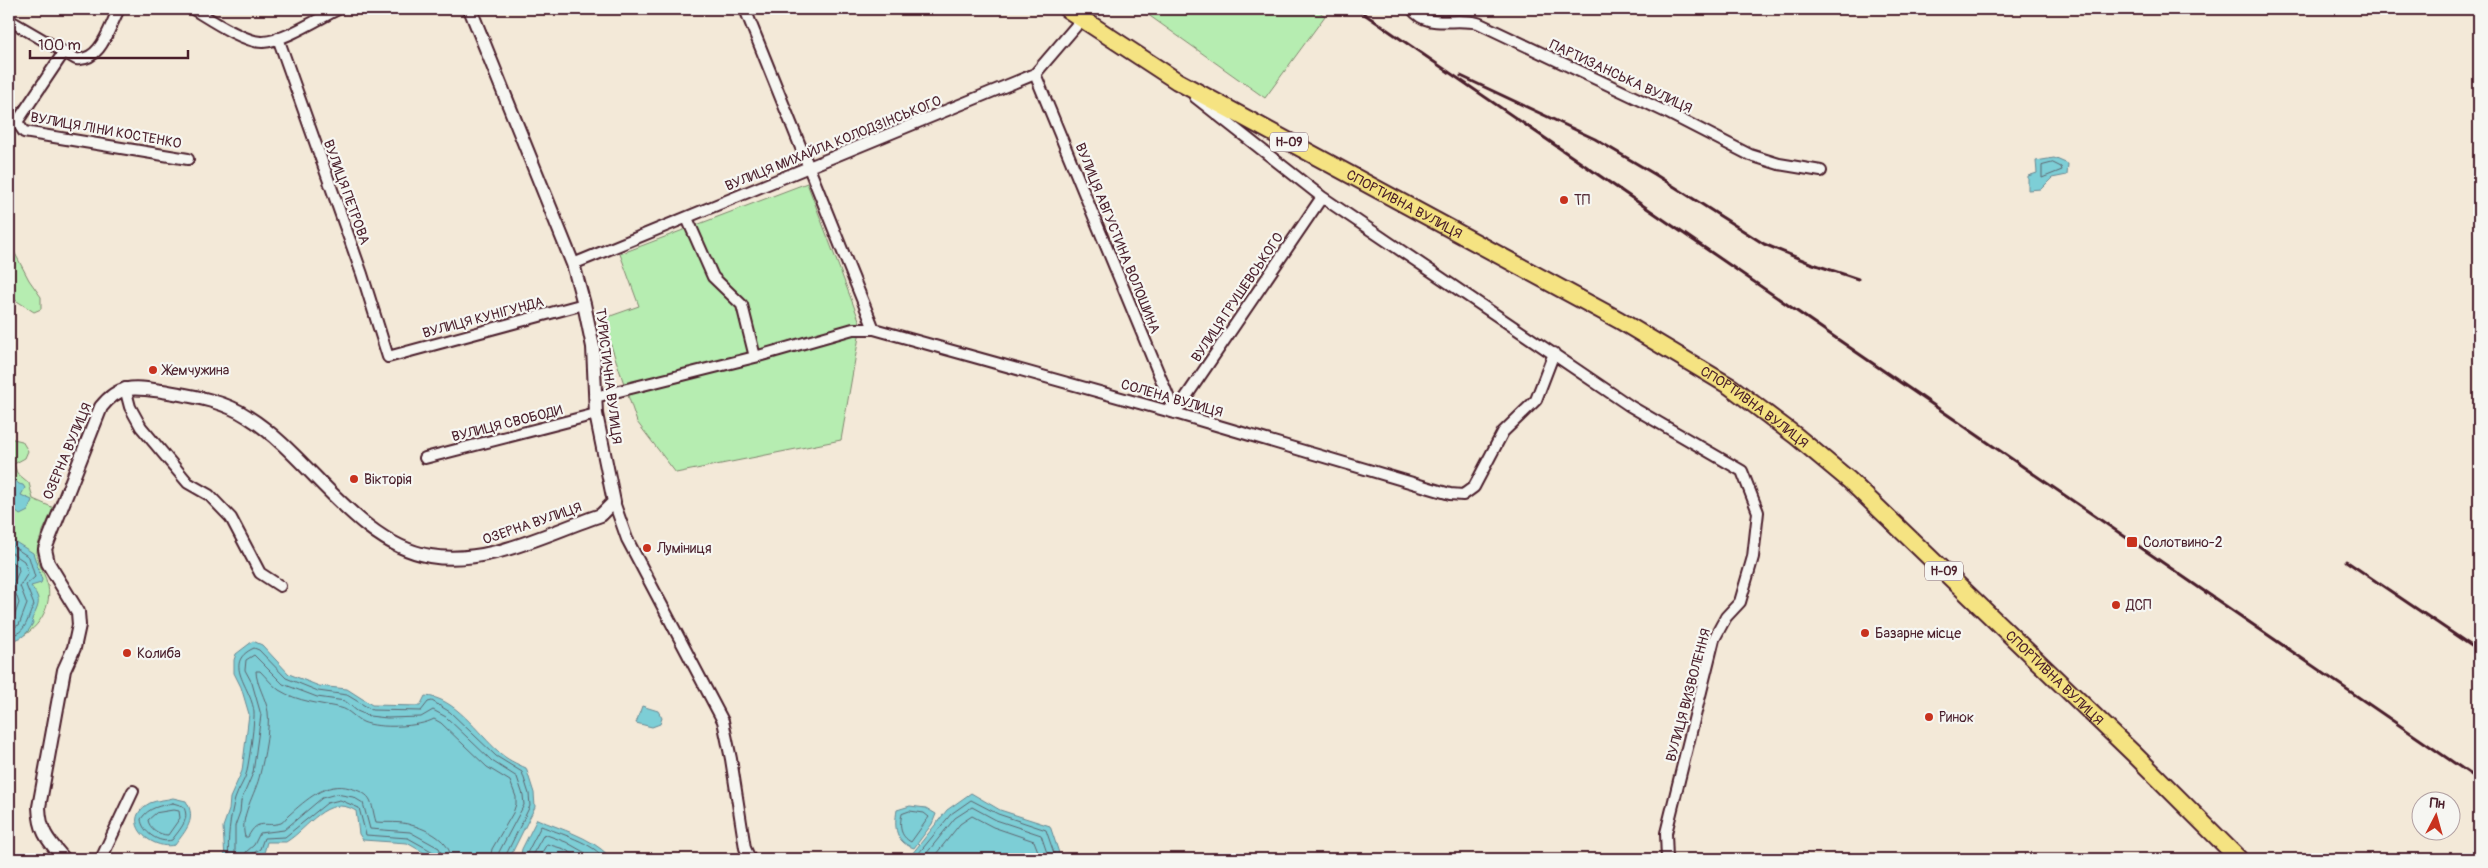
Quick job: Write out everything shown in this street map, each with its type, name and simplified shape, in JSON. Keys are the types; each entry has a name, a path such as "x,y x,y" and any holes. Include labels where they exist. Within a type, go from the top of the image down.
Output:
{"main road":[{"name":"СПОРТИВНА ВУЛИЦЯ","path":"1067,9 1177,82 1619,320 1731,387 1796,436 1848,480 2134,754 2239,859"}],"street":[{"path":"9,20 76,59 86,60 95,54 119,9"},
{"path":"192,9 250,40 263,42 278,38 338,9"},
{"name":"ТУРИСТИЧНА ВУЛИЦЯ","path":"470,9 573,264 593,347 596,414 614,502 627,539 723,722 731,759 744,848 750,859"},
{"path":"746,9 874,329"},
{"name":"ПАРТИЗАНСЬКА ВУЛИЦЯ","path":"1412,9 1418,17 1430,22 1464,19 1478,23 1670,114 1750,155 1779,164 1821,171"},
{"name":"ВУЛИЦЯ МИХАЙЛА КОЛОДЗІНСЬКОГО","path":"573,264 809,169 1036,74 1082,19"},
{"name":"ВУЛИЦЯ ПЕТРОВА","path":"278,38 362,274 388,357"},
{"name":"ВУЛИЦЯ ЛІНИ КОСТЕНКО","path":"64,52 17,122 24,132 188,158"},
{"name":"ВУЛИЦЯ АВГУСТИНА ВОЛОШИНА","path":"1036,74 1175,413"},
{"name":"СПОРТИВНА ВУЛИЦЯ","path":"1177,82 1215,115 1322,197 1630,406 1742,471 1748,488"},
{"name":"ВУЛИЦЯ ГРУШЕВСЬКОГО","path":"1175,413 1322,197"},
{"path":"687,218 713,277 742,305 755,356"},
{"name":"ВУЛИЦЯ КУНІГУНДА","path":"388,357 584,304"},
{"name":"СОЛЕНА ВУЛИЦЯ","path":"595,397 853,329 874,329 1175,413 1450,494 1463,496 1474,487 1503,432 1536,400 1554,353"},
{"path":"125,388 130,407 140,427 188,483 209,495 231,518 260,574 280,586"},
{"name":"ОЗЕРНА ВУЛИЦЯ","path":"64,859 45,836 40,824 39,807 64,670 74,648 79,625 78,612 48,564 45,549 101,407 111,393 125,388 150,389 191,396 220,404 247,416 264,428 351,512 403,549 429,556 460,559 492,554 601,515 614,502"},
{"name":"ВУЛИЦЯ СВОБОДИ","path":"426,458 596,414"},
{"name":"ВУЛИЦЯ ВИЗВОЛЕННЯ","path":"1667,859 1666,833 1714,639 1726,617 1740,602 1753,557 1758,512 1748,488"},
{"path":"101,859 133,791"}],"green space":[{"path":"1140,9 1315,9 1325,16 1265,98"},
{"path":"807,183 861,325 841,440 676,473 637,422 602,319 639,306 620,254"},
{"path":"9,242 29,280 41,297 41,309 34,312 9,296"},
{"path":"9,438 22,441 28,451 25,458 14,464 17,473 29,483 33,499 54,508 43,531 37,550 38,560 46,578 49,595 44,613 26,634 18,638 9,639"}],"water":[{"path":"2054,158 2068,164 2067,175 2052,178 2041,189 2028,190 2028,176 2037,173 2036,161"},
{"path":"9,475 25,488 21,495 32,500 28,511 20,515 9,506"},
{"path":"9,538 33,553 42,580 41,583 31,586 38,599 32,619 33,623 24,636 13,640 9,640"},
{"path":"253,641 262,645 289,674 319,686 347,689 372,705 420,706 425,696 436,698 456,709 502,755 526,768 534,793 535,807 511,855 507,859 435,859 407,843 363,840 359,834 356,811 336,806 318,815 286,842 267,842 264,853 252,859 225,859 223,827 229,810 230,798 242,771 249,714 241,687 234,673 234,660 236,654"},
{"path":"642,706 658,711 662,718 660,724 652,727 636,723"},
{"path":"971,793 1000,810 1050,826 1061,859 908,859 947,810"},
{"path":"173,798 186,801 189,807 190,819 189,824 175,845 165,846 148,839 141,833 137,825 137,818 141,810 150,803"},
{"path":"910,806 926,808 936,814 932,824 914,848 899,838 896,828 897,810"},
{"path":"537,819 593,843 609,856 609,859 520,859 522,849"}],"railway":[{"path":"1357,9 2479,780"},
{"path":"1461,76 1595,139 1656,175 1764,244 1810,263 1858,279"},
{"path":"2346,561 2479,651"}],"place":[{"name":"ТП","path":"1564,200"},
{"name":"Жемчужина","path":"153,370"},
{"name":"Вікторія","path":"354,479"},
{"name":"Солотвино-2","path":"2132,542"},
{"name":"Луміниця","path":"647,548"},
{"name":"ДСП","path":"2116,605"},
{"name":"Базарне місце","path":"1865,633"},
{"name":"Колиба","path":"127,653"},
{"name":"Ринок","path":"1929,717"}]}
